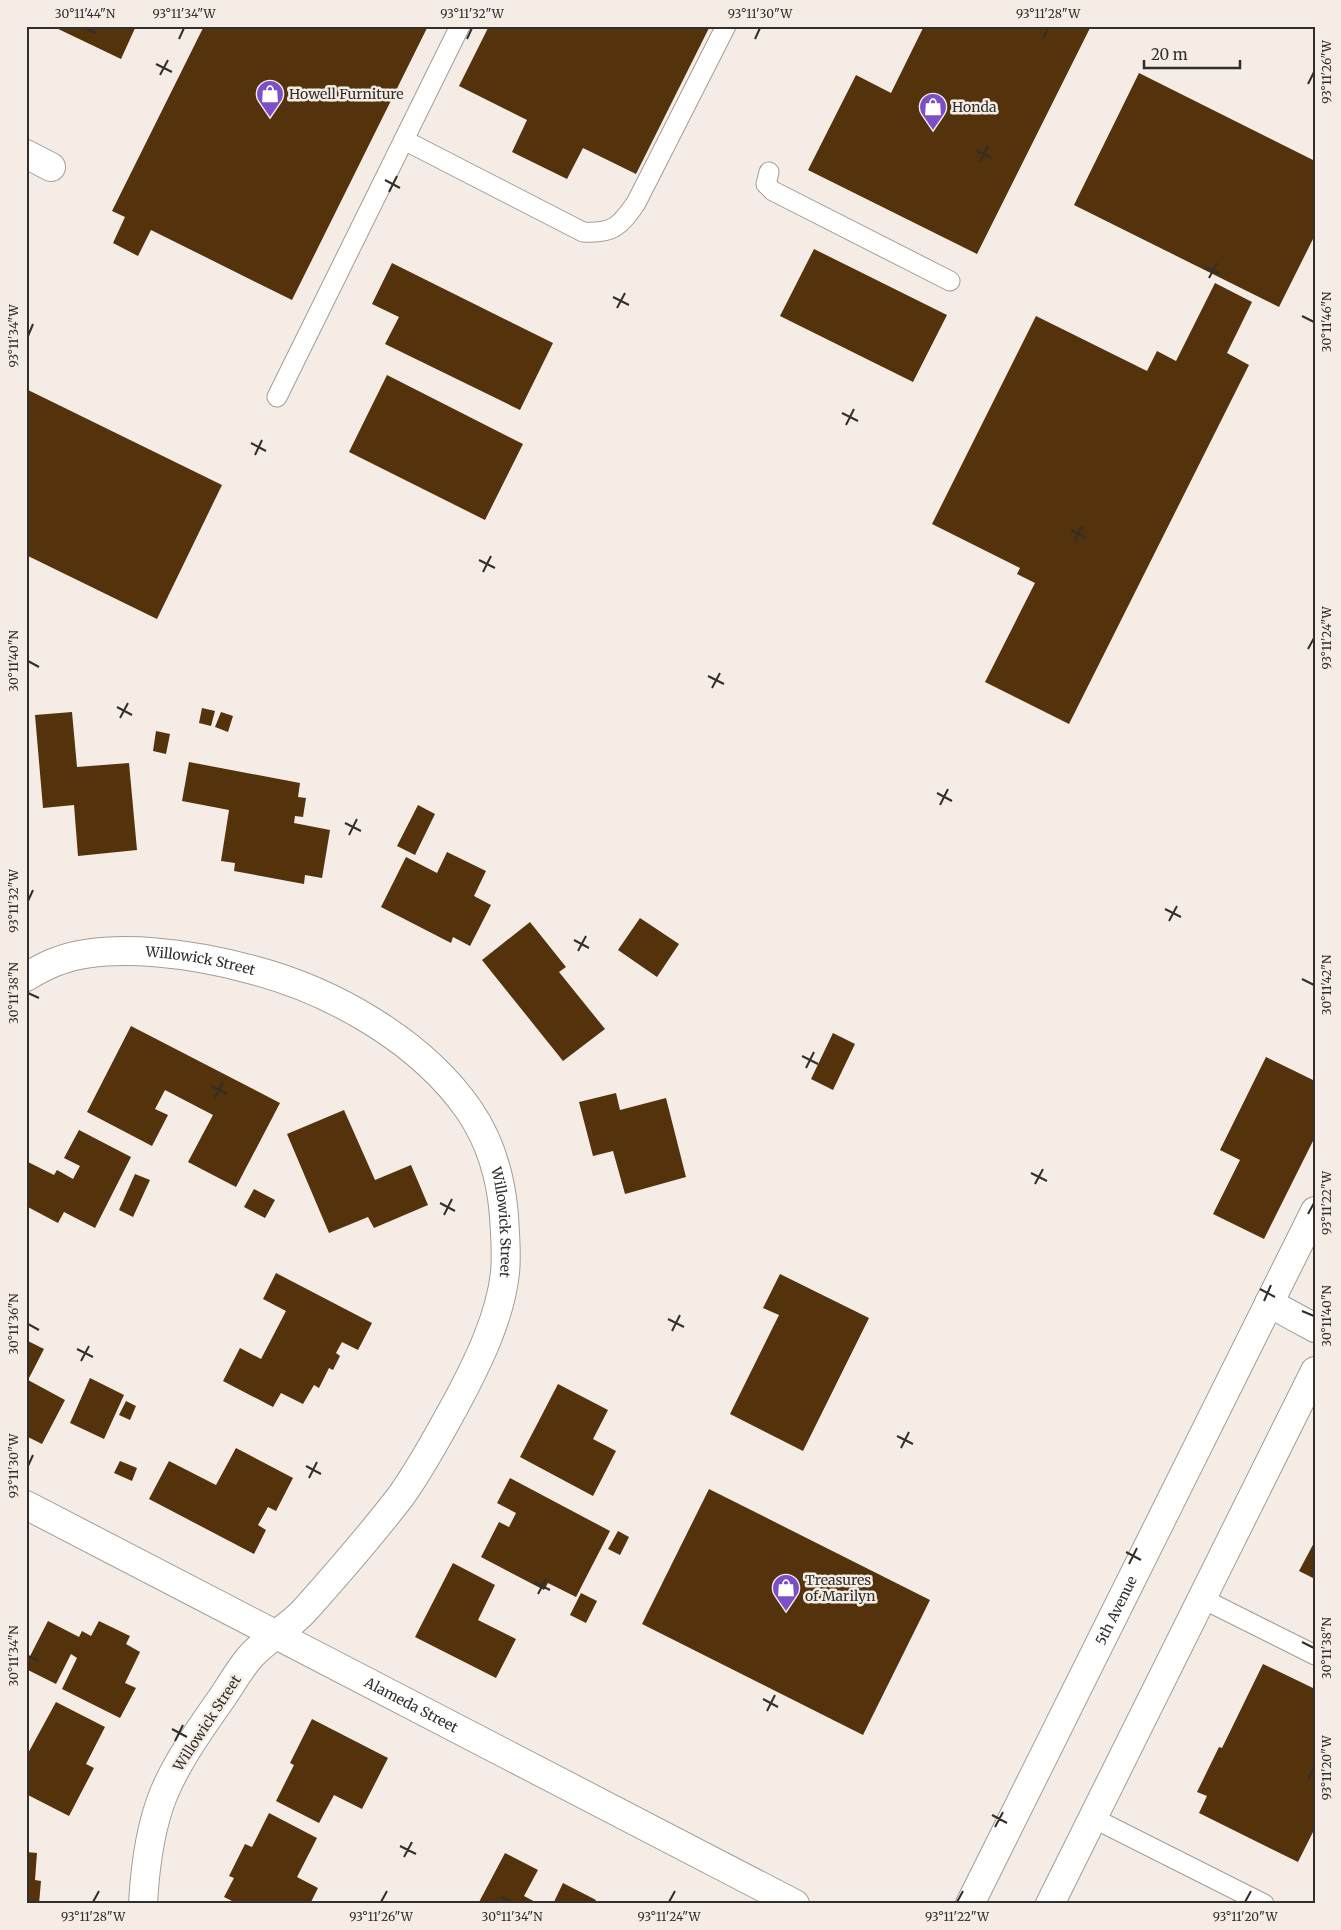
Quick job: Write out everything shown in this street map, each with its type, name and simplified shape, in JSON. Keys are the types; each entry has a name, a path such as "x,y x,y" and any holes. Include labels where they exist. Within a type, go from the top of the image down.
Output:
{"street":[{"path":"26,154 51,167"},
{"name":"Willowick Street","path":"26,977 57,961 100,952 149,952 211,959 279,976 354,1012 416,1053 440,1075 460,1098 478,1124 492,1153 504,1210 506,1240 505,1272 498,1305 473,1371 421,1465 400,1496 302,1614 252,1655 194,1739 175,1770 156,1817 143,1904"},
{"name":"5th Avenue","path":"970,1904 1315,1211"},
{"path":"1268,1303 1315,1328"},
{"path":"1050,1904 1315,1371"},
{"name":"Alameda Street","path":"26,1505 796,1904"}],"lane":[{"path":"277,397 460,26"},
{"path":"404,140 583,232 599,233 613,229 624,220 636,203 726,26"},
{"path":"768,172 766,184 773,191 950,281"},
{"path":"1202,1599 1315,1655"},
{"path":"1093,1818 1264,1904"}],"building":[{"path":"52,26 136,26 121,59"},
{"name":"Howell Furniture","path":"204,26 428,26 292,300 151,230 138,256 113,243 125,217 112,211"},
{"path":"489,26 710,26 636,174 583,148 567,179 512,152 527,120 459,86"},
{"name":"Honda","path":"924,26 1091,26 977,254 808,170 856,75 891,93"},
{"path":"1139,73 1315,161 1315,235 1279,307 1074,205"},
{"path":"814,249 947,315 913,382 780,316"},
{"path":"392,263 553,343 520,410 385,344 399,317 372,304"},
{"path":"1215,283 1252,302 1227,353 1249,365 1069,724 985,682 1035,583 1017,574 1020,568 932,524 1036,316 1147,371 1157,351 1176,361"},
{"path":"387,375 523,444 485,520 349,452"},
{"path":"26,389 222,485 157,619 26,555"},
{"path":"202,708 215,711 211,726 199,723"},
{"path":"72,712 77,767 129,763 137,850 78,856 74,805 43,808 35,715"},
{"path":"221,712 233,716 228,732 215,727"},
{"path":"156,731 170,734 166,754 153,751"},
{"path":"189,762 300,783 298,797 306,798 303,817 295,816 294,823 330,830 322,878 305,875 304,884 234,871 235,863 221,861 229,810 182,801"},
{"path":"418,805 435,814 415,855 397,846"},
{"path":"447,852 486,871 474,896 491,905 470,946 453,937 451,943 381,907 406,857 437,873"},
{"path":"640,918 679,944 657,977 618,950"},
{"path":"530,922 566,967 559,972 605,1029 563,1061 482,960"},
{"path":"131,1026 280,1103 236,1187 188,1162 213,1115 165,1090 155,1109 168,1115 152,1146 87,1112"},
{"path":"833,1033 855,1044 833,1090 811,1079"},
{"path":"1266,1057 1315,1081 1315,1137 1264,1239 1213,1214 1240,1160 1220,1150"},
{"path":"616,1093 620,1110 666,1098 686,1177 625,1194 613,1151 593,1156 579,1102"},
{"path":"344,1110 375,1180 411,1165 428,1205 374,1228 368,1217 329,1233 287,1134"},
{"path":"79,1130 131,1157 95,1228 64,1212 58,1223 26,1206 26,1161 54,1175 57,1170 73,1179 80,1166 64,1158"},
{"path":"135,1174 150,1180 133,1217 119,1210"},
{"path":"254,1189 275,1200 265,1218 244,1207"},
{"path":"276,1273 372,1323 358,1350 342,1342 336,1353 340,1356 333,1370 329,1368 319,1388 314,1385 303,1404 281,1393 273,1407 223,1381 240,1348 261,1359 286,1311 263,1299"},
{"path":"780,1274 869,1318 803,1451 730,1414 779,1315 763,1308"},
{"path":"26,1340 44,1349 28,1380 65,1400 42,1444 26,1436"},
{"path":"90,1378 124,1395 104,1439 70,1423"},
{"path":"558,1384 608,1410 593,1439 616,1451 593,1496 520,1457"},
{"path":"126,1401 136,1406 130,1420 119,1415"},
{"path":"236,1448 293,1478 276,1511 268,1507 258,1525 266,1530 254,1554 149,1499 169,1461 216,1485"},
{"path":"120,1461 137,1468 132,1481 114,1473"},
{"path":"510,1478 610,1531 576,1597 548,1583 544,1590 481,1557 499,1522 509,1527 516,1513 497,1503"},
{"name":"Treasures of Marilyn","path":"709,1489 930,1600 863,1735 642,1624"},
{"path":"618,1531 629,1537 620,1555 608,1549"},
{"path":"1315,1541 1315,1579 1299,1571"},
{"path":"453,1563 495,1585 478,1620 516,1639 496,1678 415,1637"},
{"path":"581,1593 597,1601 586,1623 570,1615"},
{"path":"48,1621 79,1637 82,1631 91,1636 99,1621 130,1636 126,1644 140,1652 125,1683 136,1688 120,1718 62,1689 77,1658 71,1654 56,1684 26,1669 26,1664"},
{"path":"1263,1664 1315,1689 1315,1828 1298,1862 1199,1813 1207,1796 1197,1792 1219,1747 1222,1748"},
{"path":"56,1702 105,1727 86,1764 94,1768 69,1816 26,1794 26,1757"},
{"path":"312,1719 388,1758 362,1809 334,1795 319,1823 276,1801 294,1765 290,1763"},
{"path":"269,1813 317,1838 297,1877 318,1888 310,1904 238,1904 224,1897 234,1878 229,1876 245,1844 252,1847"},
{"path":"26,1852 37,1853 35,1880 41,1881 39,1904 26,1904"},
{"path":"505,1853 538,1870 524,1896 539,1904 478,1904"},
{"path":"563,1883 596,1900 594,1904 553,1904"}],"place":[{"name":"Howell Furniture","path":"270,118"},
{"name":"Honda","path":"933,131"},
{"name":"Treasures of Marilyn","path":"786,1612"}]}
